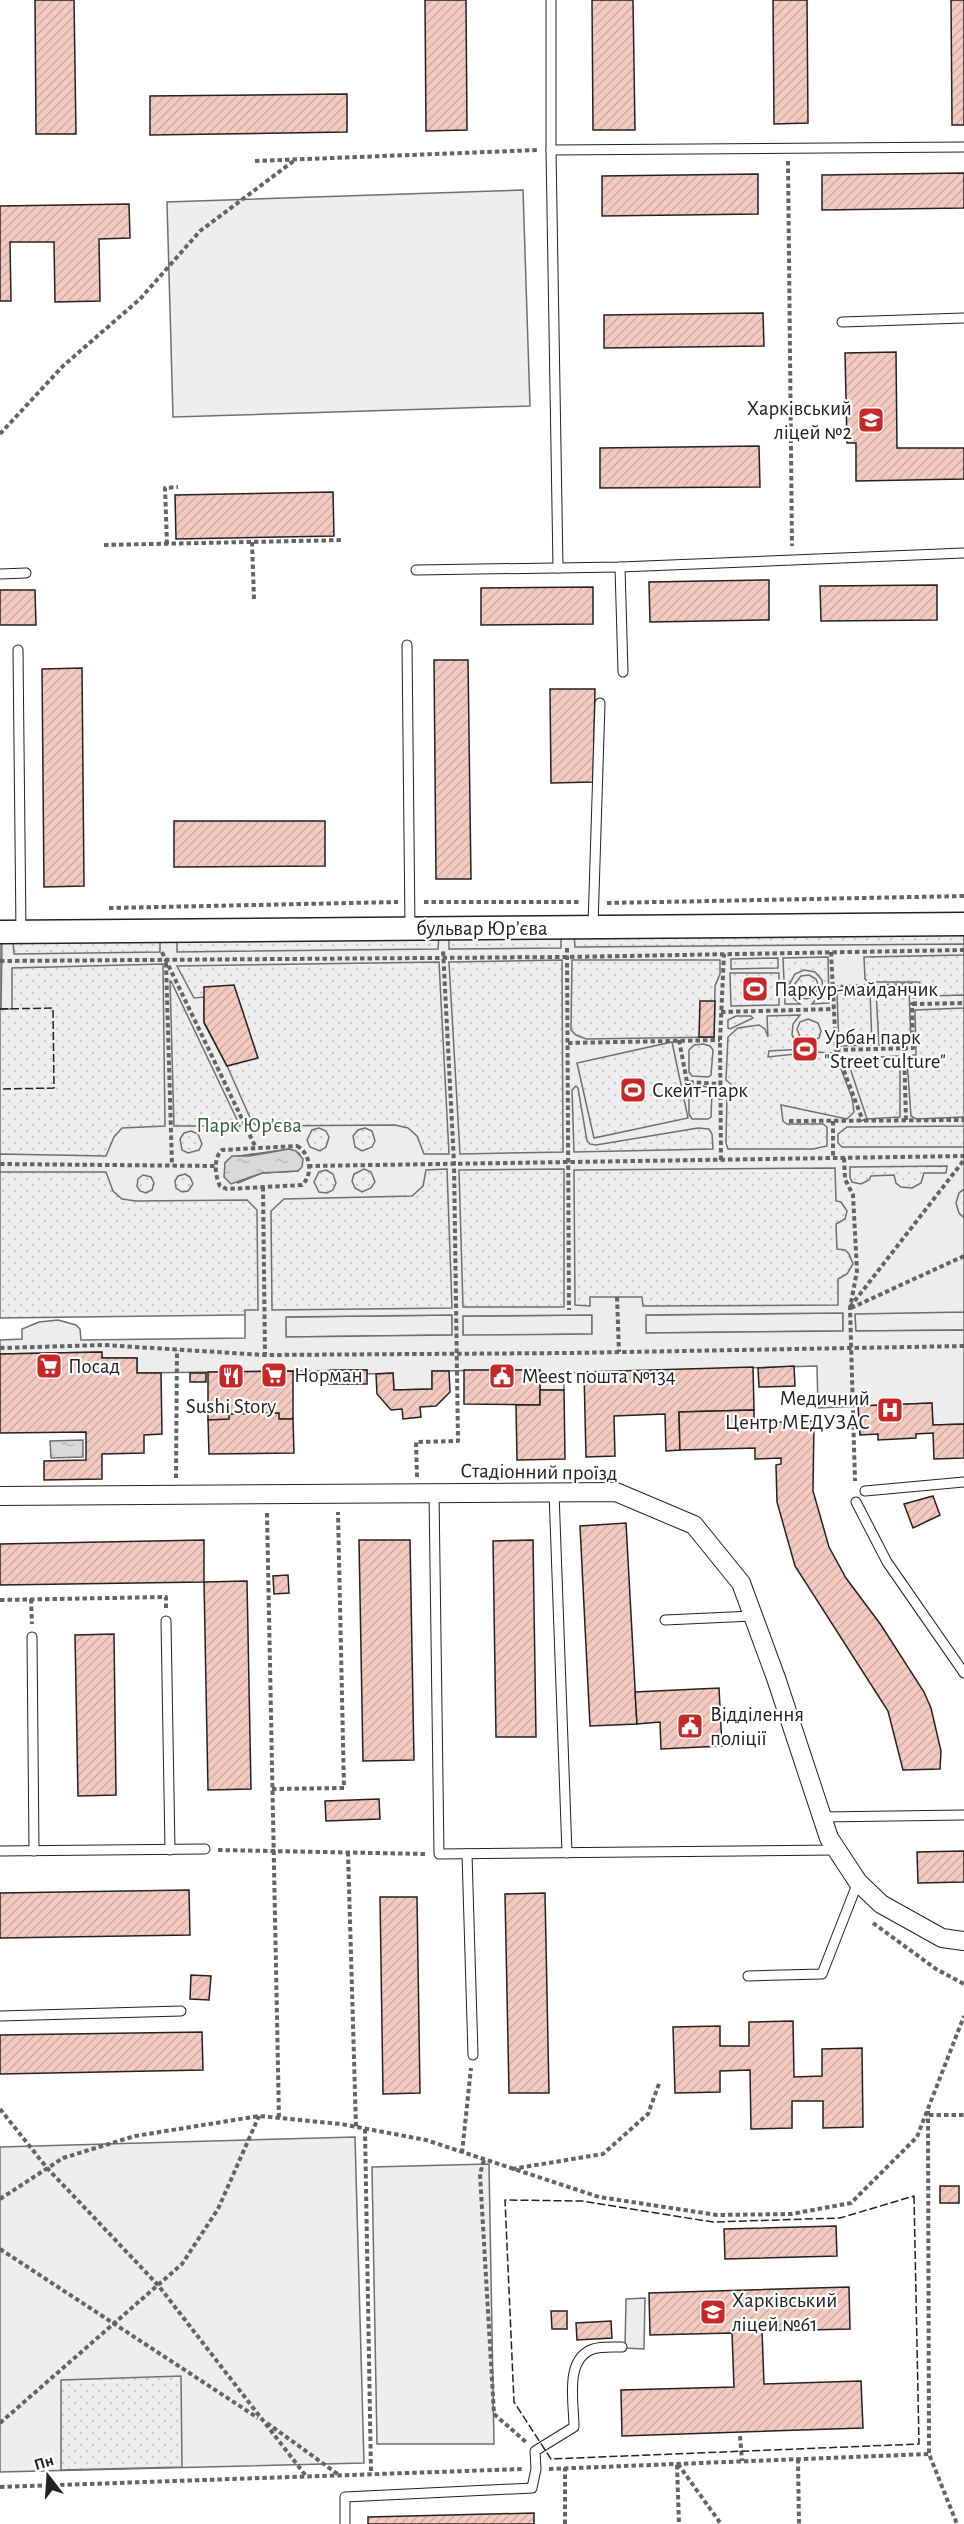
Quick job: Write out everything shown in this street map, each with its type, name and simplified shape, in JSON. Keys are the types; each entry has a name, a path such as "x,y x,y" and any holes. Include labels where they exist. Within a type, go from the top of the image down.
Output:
{"street":[{"name":"бульвар Юрʼєва","path":"10,932 964,924"},
{"name":"Стадіонний проїзд","path":"0,1496 616,1492 694,1525 741,1583 822,1817 836,1850 858,1882 881,1904 942,1938 964,1941"}],"lane":[{"path":"551,0 551,150 558,567"},
{"path":"551,150 964,147"},
{"path":"842,322 964,318"},
{"path":"416,570 621,567 964,553"},
{"path":"621,567 623,672"},
{"path":"0,574 26,573"},
{"path":"407,645 410,929"},
{"path":"10,932 18,650"},
{"path":"593,927 600,703"},
{"path":"865,1491 964,1482"},
{"path":"554,1492 567,1853"},
{"path":"426,1493 439,1854 836,1850"},
{"path":"856,1502 887,1562 964,1673"},
{"path":"665,1620 753,1616"},
{"path":"166,1622 170,1850"},
{"path":"32,1637 34,1851"},
{"path":"822,1817 964,1815"},
{"path":"0,1851 205,1850"},
{"path":"466,1854 473,2055"},
{"path":"748,1976 822,1974 858,1882"},
{"path":"0,2016 181,2012"},
{"path":"345,2524 345,2497 532,2488 536,2469 535,2451 574,2427 574,2367 580,2356 594,2348 622,2347"}],"path":[{"path":"788,148 792,560"},
{"path":"255,161 551,150"},
{"path":"0,434 63,366 140,299 200,231 296,160"},
{"path":"167,544 165,488 178,487"},
{"path":"104,545 345,540"},
{"path":"252,542 254,600"},
{"path":"99,908 410,902 568,901 593,903 964,896"},
{"path":"568,901 569,1310"},
{"path":"166,906 166,929 160,949 256,1148"},
{"path":"0,961 567,957 964,950"},
{"path":"831,952 836,1050 863,1121"},
{"path":"721,1160 720,1040 724,954"},
{"path":"426,1493 416,1442 458,1441 454,1163 444,957"},
{"path":"166,960 172,1165"},
{"path":"833,987 914,985 915,1004"},
{"path":"836,1050 913,1048 912,1004 964,1003"},
{"path":"721,1012 834,1009"},
{"path":"679,1040 687,1082 721,1084"},
{"path":"568,1043 720,1040"},
{"path":"904,1048 906,1120"},
{"path":"789,1121 964,1120"},
{"path":"833,1121 833,1158"},
{"path":"297,1146 304,1149 308,1156 309,1174 302,1185 227,1189 219,1186 216,1166 218,1154 222,1150 256,1148 297,1146"},
{"path":"844,1158 845,1179 853,1195 857,1271 850,1308 856,1502"},
{"path":"308,1166 964,1158"},
{"path":"850,1308 964,1158"},
{"path":"0,1164 216,1166"},
{"path":"263,1187 265,1355"},
{"path":"850,1308 964,1256"},
{"path":"617,1297 619,1352"},
{"path":"0,1348 104,1346 265,1355 964,1346"},
{"path":"175,1496 177,1350"},
{"path":"266,1494 279,2118"},
{"path":"272,1789 344,1788 337,1494"},
{"path":"0,1600 165,1597 166,1622"},
{"path":"32,1599 32,1637"},
{"path":"205,1850 439,1854"},
{"path":"348,1852 356,2127"},
{"path":"870,1921 936,1970 964,1984"},
{"path":"0,2199 63,2158 135,2136 259,2116 356,2127 426,2140 598,2197 717,2215 791,2214 851,2203 917,2137 964,2016"},
{"path":"462,2153 473,2055"},
{"path":"512,2170 603,2154 648,2114 660,2081"},
{"path":"928,2108 929,2454 957,2524"},
{"path":"0,2109 47,2168 158,2285 306,2477"},
{"path":"928,2115 964,2115"},
{"path":"0,2423 182,2264 218,2209 259,2116"},
{"path":"365,2129 371,2474"},
{"path":"484,2160 480,2174 494,2414 535,2451"},
{"path":"0,2249 263,2421 340,2475"},
{"path":"740,2436 742,2461"},
{"path":"0,2487 929,2454"},
{"path":"798,2459 800,2524"},
{"path":"677,2464 679,2524"},
{"path":"677,2464 721,2524"},
{"path":"565,2468 565,2524"}],"green space":[{"path":"523,190 530,406 173,417 167,202"},
{"name":"Парк Юр’єва","path":"964,930 964,1306 0,1318 0,941"},
{"path":"964,1312 964,1330 855,1331 855,1313"},
{"path":"843,1313 843,1331 646,1333 645,1315"},
{"path":"452,1315 453,1335 286,1337 285,1317"},
{"path":"592,1315 592,1334 463,1336 462,1316"},
{"path":"355,2137 364,2463 0,2472 0,2147"},
{"path":"489,2164 494,2444 377,2444 372,2167"},
{"path":"181,2376 182,2467 61,2470 61,2380"}],"shaded area":[{"path":"561,934 574,934 575,947 964,944 964,955 864,957 865,979 869,982 919,982 928,996 964,995 964,1008 915,1010 916,1055 909,1055 907,1060 911,1116 916,1119 964,1117 964,1126 847,1127 838,1134 838,1143 842,1147 964,1147 964,1189 959,1193 956,1203 959,1213 964,1218 964,1312 855,1314 856,1331 964,1330 964,1424 933,1425 931,1403 818,1408 817,1366 564,1373 564,1390 540,1390 540,1370 432,1371 432,1389 394,1390 393,1373 367,1374 367,1370 137,1373 137,1358 102,1358 101,1352 0,1354 0,1340 22,1339 22,1329 39,1322 58,1320 76,1325 80,1329 81,1340 245,1338 245,1310 258,1310 257,1210 247,1200 136,1201 122,1199 113,1191 106,1172 0,1172 0,1154 106,1156 114,1137 122,1128 165,1126 163,964 12,968 12,1009 1,1009 2,941 13,940 14,954 160,952 160,938 177,938 177,952 438,949 439,935 449,935 449,949 561,948","holes":["828,957 829,1003 812,1004 823,991 822,980 815,972 804,970 795,974 789,985 791,996 800,1004 785,1004 783,958","778,958 778,968 731,969 731,959","562,960 563,1152 460,1154 449,962","572,960 720,960 720,974 715,986 714,1037 586,1039 576,1035 571,1030","439,962 449,1154 424,1154 417,1136 408,1128 395,1125 257,1126 252,1122 228,1068 204,1023 204,997 194,998 177,966","730,973 779,973 779,1005 731,1006","809,975 816,979 819,987 813,997 806,999 798,996 794,985 801,976","171,981 240,1126 174,1126","909,989 911,1043 879,1045 876,991","870,991 872,1045 839,1046 837,993","800,1015 793,1024 792,1035 798,1045 805,1049 769,1051 768,1057 814,1052 832,1053 838,1061 852,1098 854,1112 847,1119 781,1105 783,1121 787,1124 823,1124 827,1127 827,1146 813,1149 728,1149 726,1143 727,1095 730,1096 731,1084 726,1080 728,1037 738,1028 759,1025 765,1029 768,1037 767,1016","736,1016 753,1018 730,1029 728,1028 728,1020","808,1019 818,1023 821,1031 819,1038 808,1043 801,1040 797,1029 800,1022","672,1042 688,1118 594,1138 577,1063","694,1045 710,1046 713,1050 711,1075 708,1077 692,1076 689,1072 689,1050","898,1056 900,1059 900,1117 867,1119 847,1059","576,1086 578,1088 587,1141 590,1144 596,1145 698,1128 709,1129 712,1134 713,1149 574,1152 572,1090","694,1087 710,1088 712,1092 711,1117 692,1119 689,1114 689,1092","319,1128 326,1131 329,1137 326,1147 320,1151 310,1147 307,1140 312,1130","365,1128 372,1131 375,1141 372,1147 362,1151 355,1147 353,1136 358,1130","191,1131 198,1134 202,1144 199,1150 188,1153 182,1150 180,1139 184,1133","289,1149 300,1154 298,1171 262,1173 238,1183 225,1163 232,1157","947,1166 946,1173 924,1173 921,1183 912,1188 901,1187 896,1183 894,1175 871,1176 869,1180 861,1184 852,1182 850,1167","835,1168 836,1201 841,1202 847,1211 845,1219 836,1224 837,1249 845,1250 853,1264 847,1274 838,1279 838,1305 643,1306 642,1297 590,1297 590,1306 575,1305 574,1170","364,1169 371,1172 375,1182 371,1188 362,1192 355,1188 352,1181 354,1174","447,1169 452,1308 272,1310 271,1211 284,1199 412,1196 423,1186 426,1170","564,1169 564,1307 463,1307 459,1170","326,1170 333,1174 336,1183 333,1190 327,1193 319,1192 314,1182 319,1172","185,1174 190,1177 193,1184 188,1191 182,1192 176,1188 175,1181 178,1176","143,1175 151,1177 154,1183 152,1190 146,1193 140,1191 137,1186 138,1179","843,1313 843,1331 646,1333 646,1315","452,1315 452,1335 286,1337 286,1317","592,1315 592,1334 463,1335 463,1316"]},
{"path":"645,2298 644,2349 625,2348 626,2299"}],"water":[{"path":"289,1149 296,1151 303,1159 302,1167 298,1171 262,1173 231,1184 224,1177 225,1163 232,1156 249,1156"},
{"path":"83,1440 83,1457 51,1458 50,1441"}],"building":[{"path":"35,0 74,0 76,134 36,134"},
{"path":"425,0 466,0 467,130 426,131"},
{"path":"592,0 633,0 635,130 593,130"},
{"path":"773,0 807,0 808,123 774,124"},
{"path":"951,0 964,0 964,125 952,125"},
{"path":"347,94 347,132 150,135 150,96"},
{"path":"964,173 964,208 822,210 822,175"},
{"path":"758,174 758,214 602,216 602,176"},
{"path":"129,204 130,238 99,239 100,301 55,302 54,242 10,242 11,301 0,301 0,206"},
{"path":"763,313 764,346 604,348 604,315"},
{"name":"Харківський ліцей №2","path":"896,352 897,448 964,448 964,479 856,481 856,443 847,443 845,353"},
{"path":"759,446 760,487 600,488 600,448"},
{"path":"333,492 334,536 176,539 175,495"},
{"path":"769,580 769,620 650,622 649,582"},
{"path":"937,585 937,620 821,621 820,586"},
{"path":"593,587 593,624 481,625 481,588"},
{"path":"0,590 35,590 36,625 0,625"},
{"path":"434,660 468,660 471,879 436,879"},
{"path":"82,668 84,886 44,887 42,669"},
{"path":"550,689 595,689 593,782 551,783"},
{"path":"174,821 325,821 325,866 174,867"},
{"path":"234,985 258,1058 227,1066 204,1022 204,987"},
{"path":"700,1001 715,1001 714,1037 699,1037"},
{"path":"102,1352 102,1358 137,1358 137,1373 161,1373 162,1434 144,1435 144,1453 102,1454 102,1479 44,1480 44,1461 86,1460 86,1432 0,1433 0,1354"},
{"path":"794,1366 795,1386 759,1387 758,1368"},
{"path":"753,1367 754,1410 679,1412 680,1450 666,1451 665,1414 614,1416 615,1456 586,1457 584,1372"},
{"path":"330,1370 348,1370 348,1384 329,1384"},
{"path":"348,1370 367,1370 367,1384 348,1384"},
{"path":"464,1370 540,1370 540,1405 464,1404"},
{"path":"293,1371 293,1419 208,1420 208,1372"},
{"path":"432,1371 449,1371 450,1392 436,1406 420,1407 421,1417 403,1419 402,1409 391,1410 377,1394 376,1374 393,1373 394,1390 432,1389"},
{"path":"190,1373 206,1373 206,1382 190,1382"},
{"path":"540,1390 564,1390 565,1459 517,1460 516,1405 540,1405"},
{"path":"932,1403 933,1425 964,1424 964,1458 934,1459 933,1433 916,1434 916,1438 878,1440 878,1434 860,1435 858,1406"},
{"path":"754,1410 754,1423 814,1421 813,1491 829,1547 846,1578 881,1625 924,1692 931,1708 941,1751 940,1769 903,1770 888,1711 795,1566 777,1502 776,1465 781,1464 781,1458 755,1459 755,1448 680,1450 679,1412"},
{"path":"279,1413 279,1419 293,1419 294,1453 209,1454 208,1420 229,1419 229,1414"},
{"path":"933,1496 940,1515 913,1528 904,1504"},
{"path":"626,1523 637,1724 590,1726 580,1526"},
{"path":"204,1540 204,1582 0,1585 0,1544"},
{"path":"359,1540 410,1540 414,1760 363,1761"},
{"path":"533,1540 536,1737 496,1737 493,1541"},
{"path":"288,1575 289,1593 274,1594 273,1576"},
{"path":"247,1581 251,1789 208,1790 204,1582"},
{"path":"114,1634 116,1795 78,1796 75,1635"},
{"path":"719,1688 722,1746 661,1749 660,1722 637,1724 635,1692"},
{"path":"379,1799 380,1819 326,1821 325,1801"},
{"path":"964,1851 964,1882 918,1883 917,1852"},
{"path":"189,1890 190,1935 0,1938 0,1893"},
{"path":"545,1893 549,2093 509,2093 505,1894"},
{"path":"380,1897 417,1897 420,2093 383,2094"},
{"path":"191,1975 211,1976 209,2000 190,1999"},
{"path":"793,2021 794,2077 822,2076 822,2049 862,2048 863,2127 823,2128 823,2101 792,2101 792,2128 751,2129 750,2070 720,2071 720,2092 675,2093 673,2027 720,2026 720,2046 749,2046 749,2022"},
{"path":"202,2032 203,2070 0,2074 0,2035"},
{"path":"940,2186 959,2186 959,2203 940,2203"},
{"path":"836,2226 837,2256 725,2259 724,2229"},
{"path":"849,2287 850,2329 762,2331 764,2384 861,2381 863,2428 622,2436 621,2390 734,2387 732,2333 650,2335 649,2293"},
{"path":"551,2311 567,2311 567,2329 552,2329"},
{"path":"611,2321 612,2338 577,2340 576,2323"},
{"path":"534,2513 534,2524 368,2524 368,2517"}],"fence":[{"path":"0,1009 53,1008 54,1088 0,1089"},
{"path":"914,2196 919,2444 551,2459 514,2402 505,2200 582,2201 713,2222 840,2218 914,2196"}],"place":[{"name":"Харківський ліцей №2","path":"871,420"},
{"name":"Паркур-майданчик","path":"755,989"},
{"name":"Урбан парк \"Street culture\"","path":"805,1049"},
{"name":"Скейт-парк","path":"633,1090"},
{"name":"Посад","path":"49,1366"},
{"name":"Норман","path":"274,1375"},
{"name":"Sushi Story","path":"231,1376"},
{"name":"Meest пошта №134","path":"502,1376"},
{"name":"Медичний Центр МЕДУЗАС","path":"890,1410"},
{"name":"Відділення поліції","path":"690,1726"},
{"name":"Харківський ліцей №61","path":"713,2312"}]}
